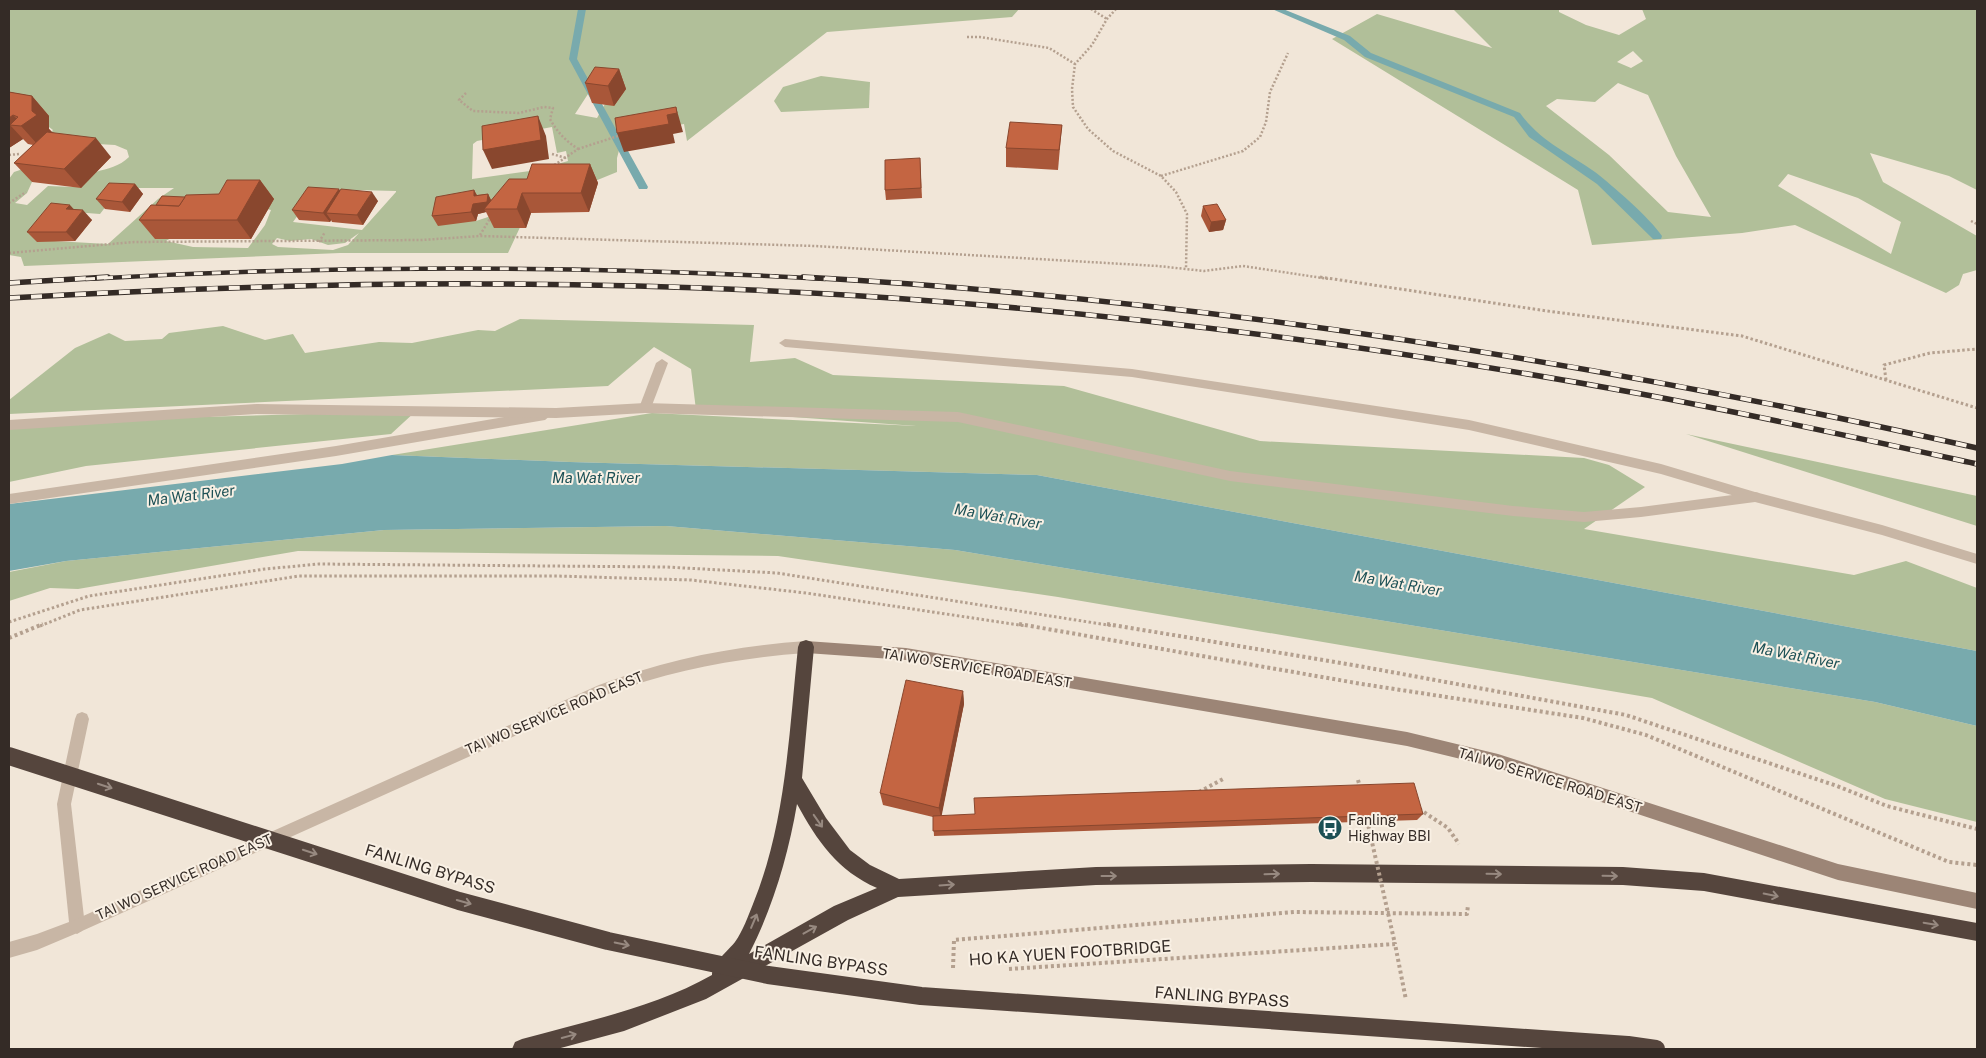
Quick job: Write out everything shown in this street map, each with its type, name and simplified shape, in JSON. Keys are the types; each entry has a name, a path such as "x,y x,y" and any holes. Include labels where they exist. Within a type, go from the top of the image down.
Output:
{"highway":[{"path":"706,989 743,947 762,904 781,847 794,779 806,647"},
{"name":"FANLING BYPASS","path":"9,756 460,901 608,941 768,975 921,996 1628,1045 1656,1049"},
{"path":"794,779 807,806 828,836 854,866 898,888"},
{"path":"522,1049 624,1021 706,989 841,913 898,888 1096,876 1320,873 1623,876 1704,882 1977,932"}],"street":[{"path":"785,343 1132,373 1469,425 1661,469 1755,497 1882,530 1977,559"},
{"path":"645,408 662,362"},
{"path":"9,425 256,409 556,413 645,408 958,417 1230,476 1512,511 1584,517 1641,512 1755,497"},
{"path":"9,499 336,451 556,413"},
{"name":"TAI WO SERVICE ROAD EAST","path":"9,950 37,942 76,926 604,689 654,671 699,660 756,650 806,647 906,654 1407,738 1498,761 1838,872 1977,902"},
{"path":"76,926 64,804 82,719"}],"path":[{"path":"1091,9 1107,18"},
{"path":"1116,9 1107,18 1092,45 1075,64 1072,89 1073,106 1088,129 1113,151 1161,176 1176,192 1187,214 1186,269"},
{"path":"967,37 988,38 1049,48 1075,64"},
{"path":"1161,176 1193,165 1243,152 1260,137 1266,122 1270,92 1288,53"},
{"path":"466,92 459,100 473,111 519,113 544,107 553,108 550,119 556,131 578,149"},
{"path":"546,170 578,149 623,135"},
{"path":"9,155 19,154"},
{"path":"552,154 566,158"},
{"path":"9,203 26,192"},
{"path":"480,236 496,211"},
{"path":"1971,221 1977,224"},
{"path":"319,242 326,232"},
{"path":"9,253 134,242 319,242 422,240 480,236 815,246 1186,269 1204,272 1243,266 1547,311 1742,336 1977,408"},
{"path":"1886,380 1884,365 1919,354 1956,348 1976,349"},
{"path":"9,638 80,610 299,576 557,576 691,580 796,592 1011,623 1362,684 1583,718 1646,735 1949,862 1977,865"},
{"path":"1191,796 1223,779"},
{"path":"1358,780 1360,790"},
{"path":"1413,806 1448,828 1465,852"},
{"path":"1367,818 1406,1001"},
{"name":"HO KA YUEN FOOTBRIDGE","path":"953,973 954,940 1294,912 1468,914 1468,897"},
{"name":"HO KA YUEN FOOTBRIDGE","path":"1002,970 1394,944"}],"green space":[{"path":"9,9 1019,9 1012,17 827,32 687,141 684,124 623,135 617,158 617,172 595,181 505,195 479,206 476,221 509,210 522,223 508,253 340,253 24,266 21,257 9,255 9,179 14,172 26,168 32,182 27,193 15,203 27,205 48,186 73,187 89,174 117,165 129,157 127,150 115,145 44,141 53,130 9,97","holes":["588,94 610,95 597,118 575,114","552,127 557,153 566,151 568,161 537,170 472,179 473,144 477,141","120,188 174,188 158,199 108,244 54,241 60,211 100,214","317,189 396,191 362,230 293,222","253,206 271,210 265,225 248,248 193,247 166,241 211,213","359,233 348,245 333,250 278,247 272,244 277,238 290,241 311,239 328,245 345,243"]},
{"path":"1453,9 1559,9 1559,12 1586,25 1619,35 1646,19 1642,9 1977,9 1977,190 1949,176 1870,153 1883,182 1977,236 1977,270 1963,274 1959,285 1946,293 1795,225 1742,233 1592,245 1578,190 1332,39 1377,14 1492,48","holes":["1633,51 1643,61 1631,68 1617,62","1618,83 1648,95 1676,156 1711,217 1668,212 1609,155 1546,106 1557,99 1595,102","1788,174 1858,198 1901,222 1891,254 1778,186"]},
{"path":"821,76 870,82 869,108 781,112 774,101 783,87"},
{"path":"520,319 754,325 750,362 795,358 833,375 1064,386 1260,441 1584,458 1609,465 1645,487 1584,529 1854,575 1906,561 1977,588 1977,651 1037,475 392,455 652,413 916,426 696,410 691,369 654,347 608,386 9,414 9,400 75,348 109,333 125,341 162,339 169,333 223,326 265,340 293,334 305,353 379,342 412,343 478,330 495,331"},
{"path":"416,411 391,434 86,466 9,482 9,428 87,420"},
{"path":"1686,434 1977,496 1977,526"},
{"path":"666,526 955,550 1875,702 1977,726 1977,822 1885,799 1652,698 1058,597 778,556 298,551 78,589 50,588 9,601 9,572 66,561 384,530"}],"water":[{"name":"Ma Wat River","path":"392,455 1037,475 1977,651 1977,726 1875,702 955,550 666,526 384,530 66,561 9,571 9,504 342,464"}],"building":[{"path":"595,67 619,69 608,86 585,83"},
{"path":"9,92 32,96 32,111 37,115 21,126 10,125 18,117 13,115 9,118"},
{"path":"676,107 677,113 667,115 669,124 617,133 615,118"},
{"path":"538,116 541,140 483,150 482,126"},
{"path":"1010,122 1062,125 1059,150 1006,148"},
{"path":"47,132 96,138 64,169 14,163"},
{"path":"920,158 921,188 885,190 885,160"},
{"path":"532,164 590,164 581,193 522,193 517,209 484,209 509,179 527,179"},
{"path":"227,180 260,180 237,220 139,220 151,205 179,206 186,195 219,194"},
{"path":"109,183 135,184 122,202 96,199"},
{"path":"308,187 339,189 323,213 292,210"},
{"path":"341,189 372,192 357,215 326,213"},
{"path":"474,190 474,196 488,194 487,202 473,204 471,212 432,216 436,197"},
{"path":"162,196 185,197 179,206 156,205"},
{"path":"51,203 70,205 66,209 83,210 66,232 27,232"},
{"path":"1217,204 1226,220 1211,222 1203,206"},
{"path":"906,680 963,691 939,808 880,793"},
{"path":"1414,783 1423,814 933,831 933,816 975,814 974,798"}],"waterway":[{"path":"582,9 573,59 643,187"},
{"path":"1276,9 1347,38 1368,55 1517,115 1524,126 1541,142 1601,182 1657,236"}],"railway":[{"path":"86,279 271,271 456,268 640,271 825,279"},
{"path":"9,283 108,277"},
{"path":"803,277 951,287 1099,301 1393,338 1540,361 1686,388 1977,448"},
{"path":"9,298 126,292 360,285 594,285 828,294 1032,309 1291,338 1550,378 1679,401 1977,464"}],"place":[{"name":"Fanling Highway BBI","path":"1330,828"}]}
